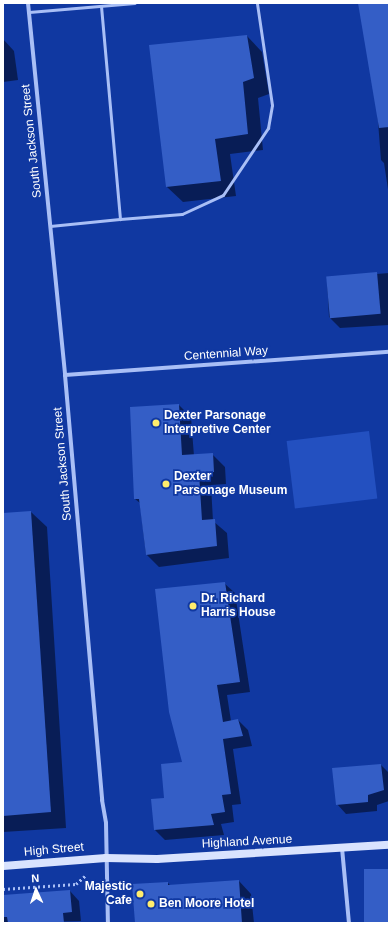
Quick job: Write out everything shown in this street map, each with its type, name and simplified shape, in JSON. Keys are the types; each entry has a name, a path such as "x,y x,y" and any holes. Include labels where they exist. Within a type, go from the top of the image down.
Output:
{"main road":[{"name":"Highland Avenue","path":"106,858 157,859 389,845"},
{"name":"High Street","path":"3,866 106,858"}],"street":[{"name":"South Jackson Street","path":"28,3 65,375 102,800 106,822 108,923"},
{"name":"Centennial Way","path":"65,375 389,352"},
{"path":"342,848 348,923"}],"lane":[{"path":"29,12 135,3"},
{"path":"50,226 182,214 223,195 268,128 272,105 257,3"},
{"path":"101,6 120,219"}],"path":[{"path":"3,889 76,884 106,858"}],"shaded area":[{"path":"369,431 377,498 295,509 287,441"}],"building":[{"path":"358,3 389,3 389,127 379,128"},
{"path":"247,35 254,78 243,82 248,134 215,139 221,181 166,187 149,45"},
{"path":"377,272 381,314 330,318 326,276"},
{"path":"179,404 182,455 213,453 214,472 199,473 202,520 215,519 217,546 146,555 139,499 134,499 130,407"},
{"path":"31,511 51,812 3,816 3,513"},
{"path":"225,582 240,682 217,685 223,722 238,719 243,736 223,739 231,794 222,795 225,812 211,814 214,825 154,830 151,799 164,798 161,764 182,762 169,712 155,589"},
{"path":"381,764 384,790 368,795 368,802 336,805 332,768"},
{"path":"364,869 389,869 389,923 364,923"},
{"path":"239,880 242,923 135,923 132,884 168,882 168,885"},
{"path":"70,890 72,912 63,913 64,923 8,923 7,917 3,917 3,895"}],"place":[{"name":"Dexter Parsonage Interpretive Center","path":"156,423"},
{"name":"Dexter Parsonage Museum","path":"166,484"},
{"name":"Dr. Richard Harris House","path":"193,606"},
{"name":"Majestic Cafe","path":"140,894"},
{"name":"Ben Moore Hotel","path":"151,904"}]}
